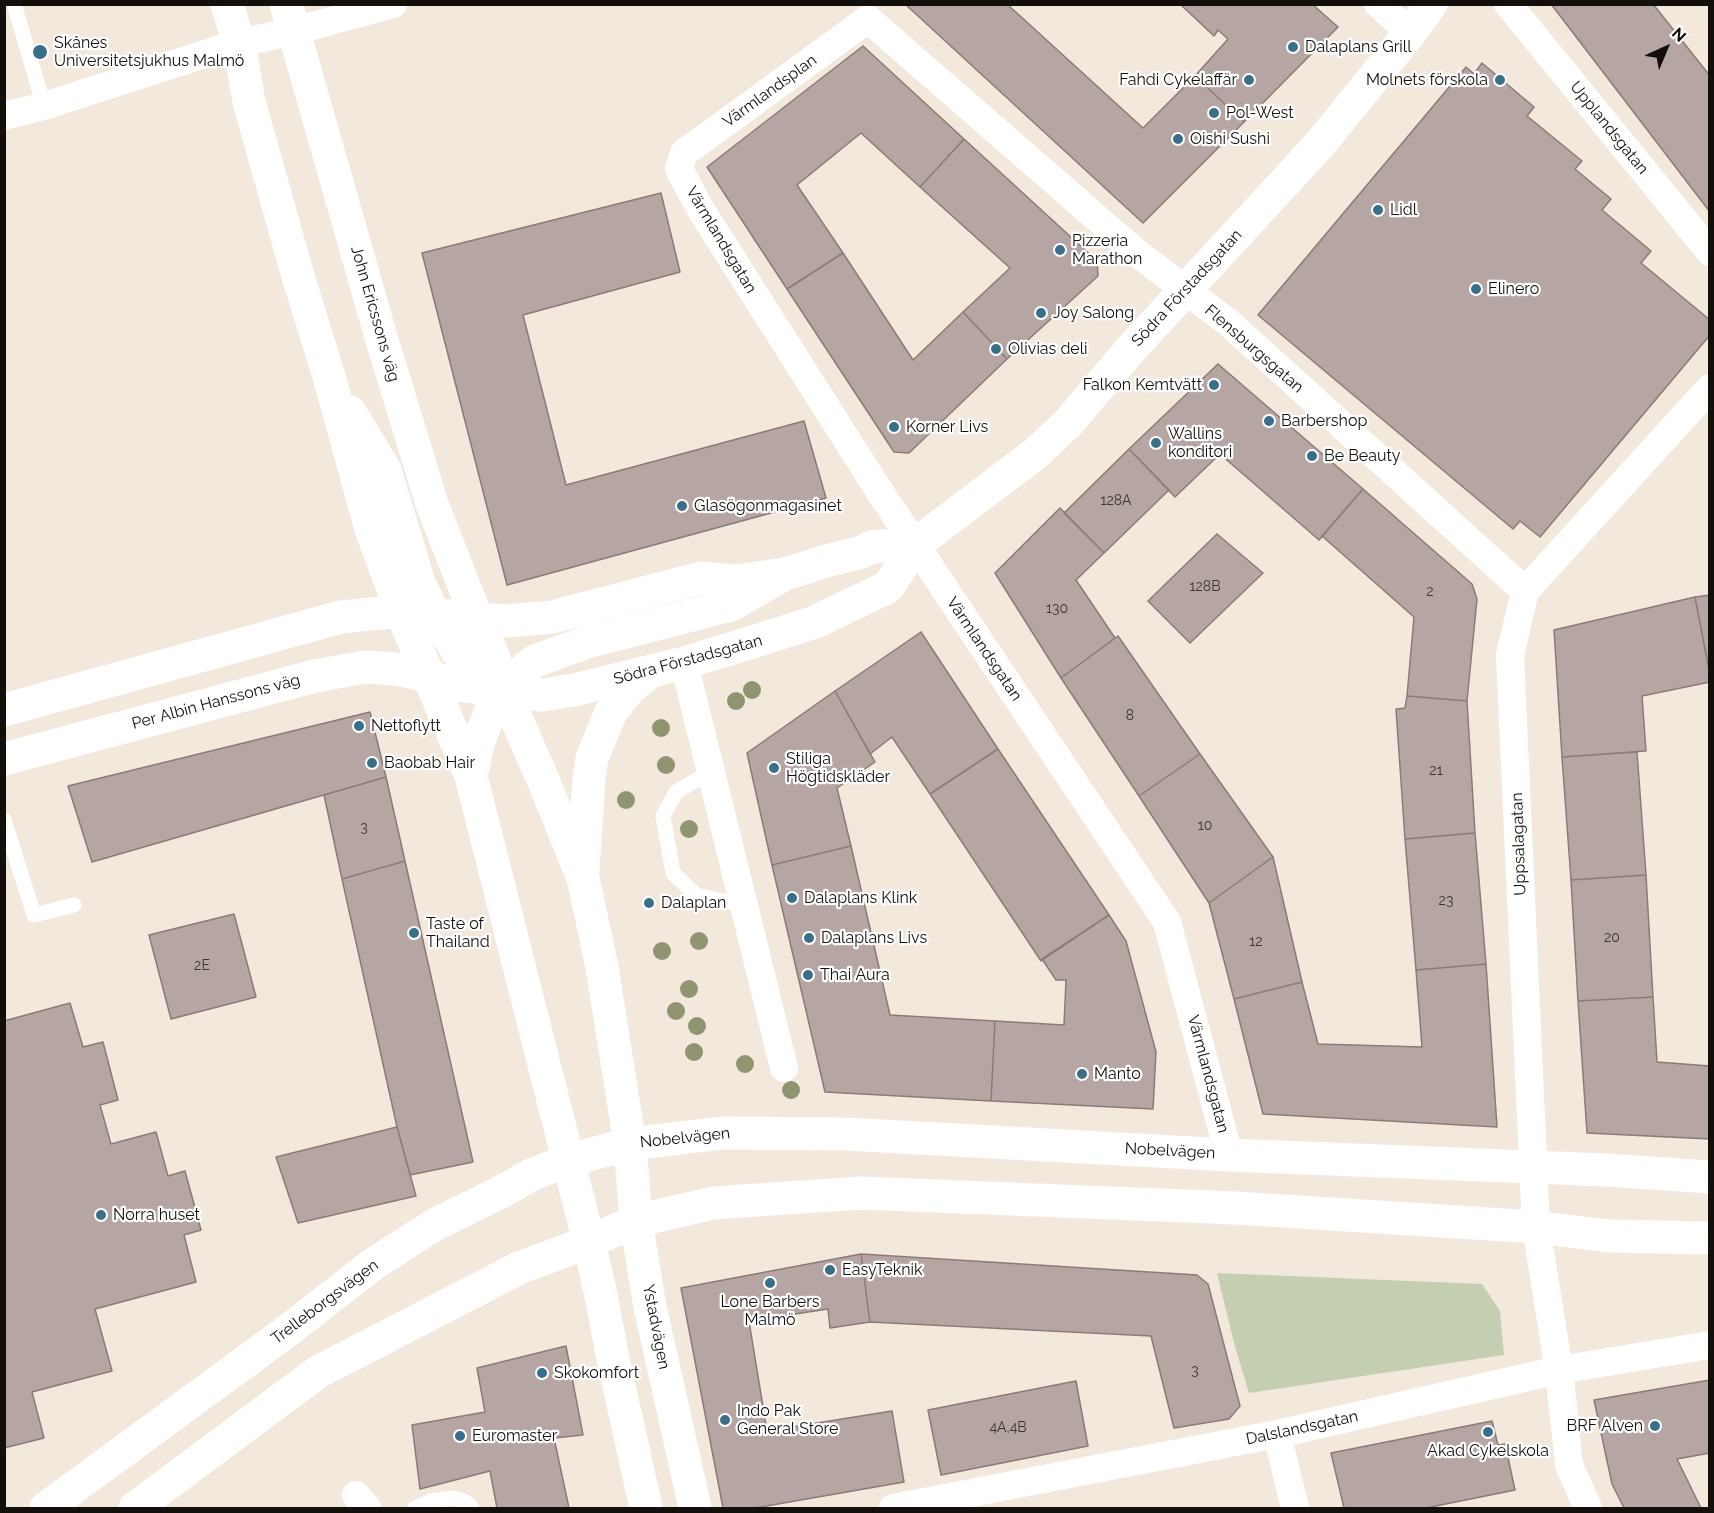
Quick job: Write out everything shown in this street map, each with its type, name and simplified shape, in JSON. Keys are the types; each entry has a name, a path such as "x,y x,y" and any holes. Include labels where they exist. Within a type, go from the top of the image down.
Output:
{"main road":[{"path":"227,4 239,43 249,102 330,380 370,529 401,611 471,776 589,1242 646,1509"},
{"name":"Södra Förstadsgatan","path":"429,676 464,686 542,695 574,690 684,663 815,622 888,587 916,544 1035,454 1061,430 1131,349 1320,144 1431,4"},
{"name":"John Ericssons väg","path":"290,18 381,337 429,493 477,619"},
{"path":"330,380 385,470 419,583 434,614 458,652 477,672 504,691"},
{"path":"4,710 341,617 401,611 507,621 552,617 701,578 735,581 785,574 862,552 871,547 916,544"},
{"path":"471,776 478,744 490,712 517,675 535,662 587,642 731,605 785,574"},
{"path":"477,619 494,658 504,691 583,878 602,967 630,1144"},
{"name":"Per Albin Hanssons väg","path":"4,759 315,676 364,667 398,669 429,676"},
{"path":"583,878 592,758 611,712 629,689 650,672"},
{"name":"Nobelvägen","path":"630,1144 722,1133 846,1134 1229,1155 1533,1167 1710,1177"},
{"name":"Trelleborgsvägen","path":"46,1509 286,1332 372,1264 434,1226 531,1176 569,1160 630,1144"},
{"name":"Ystadvägen","path":"630,1144 636,1221 655,1332 695,1509"},
{"path":"135,1509 318,1371 519,1268 589,1242 636,1221 713,1203 861,1193 1236,1208 1536,1227 1608,1236 1710,1238"}],"street":[{"path":"4,116 44,106 239,43 290,18 393,4"},
{"path":"1377,4 1410,33"},
{"name":"Upplandsgatan","path":"1508,4 1710,252"},
{"name":"Värmlandsplan","path":"679,169 684,153 868,19"},
{"name":"Flensburgsgatan","path":"868,19 1137,254 1229,323 1526,591"},
{"name":"Värmlandsgatan","path":"679,169 701,210 880,492 1167,922 1229,1155"},
{"name":"Uppsalagatan","path":"1588,1509 1569,1465 1559,1370 1536,1227 1510,655 1526,591 1710,388"},
{"path":"684,663 784,1068"},
{"name":"Dalslandsgatan","path":"893,1509 1277,1434 1559,1370 1710,1345"},
{"path":"1277,1434 1295,1509"}],"lane":[{"path":"14,4 44,106"},
{"path":"710,772 676,792 663,816 673,873 696,895 743,905"},
{"path":"4,820 34,915 74,904"},
{"path":"415,1509 431,1501 453,1498 466,1502 472,1509"}],"green space":[{"path":"1217,1273 1482,1284 1500,1311 1504,1355 1249,1393"}],"building":[{"path":"905,4 1007,4 1143,128 1195,76 1244,122 1143,223"},
{"path":"1180,4 1312,4 1338,27 1244,122 1195,76 1228,39 1218,30 1214,36"},
{"path":"1551,4 1653,4 1710,76 1710,212"},
{"path":"863,46 964,139 920,187 861,133 797,185 843,253 787,289 707,167"},
{"name":"Elinero","path":"1482,63 1534,107 1527,116 1582,161 1575,169 1611,199 1602,210 1651,251 1641,263 1710,320 1710,335 1540,537 1520,521 1513,529 1258,315 1466,67 1474,74"},
{"path":"964,139 1097,261 1098,276 1007,359 963,312 1010,268 920,187"},
{"path":"661,193 680,272 523,315 566,485 804,421 826,498 507,585 422,253"},
{"path":"843,253 913,360 963,312 1007,359 909,453 894,452 787,289"},
{"path":"1218,364 1363,489 1319,540 1220,454 1175,497 1129,449"},
{"path":"1129,449 1169,490 1104,553 1064,513"},
{"path":"1363,489 1472,584 1477,599 1467,701 1407,696 1414,617 1322,536"},
{"path":"1060,508 1104,553 1076,580 1115,638 1061,678 995,573"},
{"path":"1217,534 1263,573 1190,643 1148,601"},
{"path":"1710,595 1710,670 1709,670 1695,597"},
{"path":"1695,597 1710,682 1642,696 1646,751 1562,757 1554,630"},
{"path":"921,632 998,749 930,794 892,737 870,754 835,691"},
{"path":"1118,636 1200,754 1139,796 1061,678"},
{"path":"835,691 875,762 837,788 851,846 772,865 747,753"},
{"path":"1407,696 1467,701 1475,833 1405,839 1396,709 1405,708"},
{"path":"370,712 386,777 92,862 68,786"},
{"path":"998,749 1109,915 1041,961 930,794"},
{"path":"1637,752 1646,875 1571,880 1562,757"},
{"path":"1200,754 1273,857 1209,903 1139,796"},
{"path":"386,777 405,861 342,879 324,795"},
{"path":"1475,833 1486,964 1416,970 1405,839"},
{"path":"851,846 890,1015 995,1021 991,1101 825,1092 772,865"},
{"path":"1273,857 1302,982 1234,999 1209,903"},
{"path":"405,861 473,1162 410,1175 397,1127 342,879"},
{"path":"1646,875 1653,997 1578,1001 1571,880"},
{"path":"234,914 256,997 171,1019 149,935"},
{"path":"1109,915 1126,941 1156,1052 1153,1109 991,1101 995,1021 1064,1025 1066,980 1056,980 1042,959"},
{"path":"1486,964 1497,1127 1263,1114 1234,999 1302,982 1318,1044 1422,1047 1416,970"},
{"path":"1653,997 1657,1062 1710,1066 1710,1139 1587,1133 1578,1001"},
{"name":"Norra huset","path":"70,1003 83,1047 103,1042 118,1100 100,1105 111,1144 156,1132 168,1176 185,1171 201,1230 184,1235 196,1282 95,1309 112,1371 32,1392 44,1438 4,1448 4,1021"},
{"path":"397,1127 416,1196 298,1223 276,1157"},
{"path":"861,1254 870,1322 830,1328 828,1309 749,1321 767,1431 892,1411 904,1482 755,1508 723,1508 681,1288"},
{"path":"861,1254 1197,1275 1208,1284 1240,1406 1229,1419 1174,1428 1151,1336 870,1322"},
{"path":"566,1346 583,1435 554,1438 569,1508 497,1508 490,1471 420,1489 412,1425 485,1412 477,1368"},
{"name":"BRF Alven","path":"1710,1380 1710,1453 1677,1459 1701,1508 1624,1508 1612,1484 1594,1400"},
{"path":"1076,1381 1088,1446 941,1475 928,1410"},
{"path":"1492,1421 1498,1445 1505,1444 1515,1490 1426,1508 1344,1508 1331,1453"}],"place":[{"name":"Dalaplans Grill","path":"1293,47"},
{"name":"Skånes Universitetsjukhus Malmö","path":"40,52"},
{"name":"Fahdi Cykelaffär","path":"1249,80"},
{"name":"Molnets förskola","path":"1500,80"},
{"name":"Pol-West","path":"1214,113"},
{"name":"Oishi Sushi","path":"1178,139"},
{"name":"Lidl","path":"1378,210"},
{"name":"Pizzeria Marathon","path":"1060,250"},
{"name":"Elinero","path":"1476,289"},
{"name":"Joy Salong","path":"1041,313"},
{"name":"Olivias deli","path":"996,349"},
{"name":"Falkon Kemtvätt","path":"1214,385"},
{"name":"Barbershop","path":"1269,421"},
{"name":"Korner Livs","path":"894,427"},
{"name":"Wallins konditori","path":"1156,443"},
{"name":"Be Beauty","path":"1312,456"},
{"name":"Glasögonmagasinet","path":"682,506"},
{"name":"Nettoflytt","path":"359,726"},
{"name":"Baobab Hair","path":"372,763"},
{"name":"Stiliga Högtidskläder","path":"774,768"},
{"name":"Dalaplans Klink","path":"792,898"},
{"name":"Dalaplan","path":"649,903"},
{"name":"Taste of Thailand","path":"414,933"},
{"name":"Dalaplans Livs","path":"809,938"},
{"name":"Thai Aura","path":"808,975"},
{"name":"Manto","path":"1082,1074"},
{"name":"Norra huset","path":"101,1215"},
{"name":"EasyTeknik","path":"830,1270"},
{"name":"Lone Barbers Malmö","path":"770,1283"},
{"name":"Skokomfort","path":"542,1373"},
{"name":"Indo Pak General Store","path":"725,1420"},
{"name":"BRF Alven","path":"1655,1426"},
{"name":"Akad Cykelskola","path":"1488,1432"},
{"name":"Euromaster","path":"460,1436"}]}
